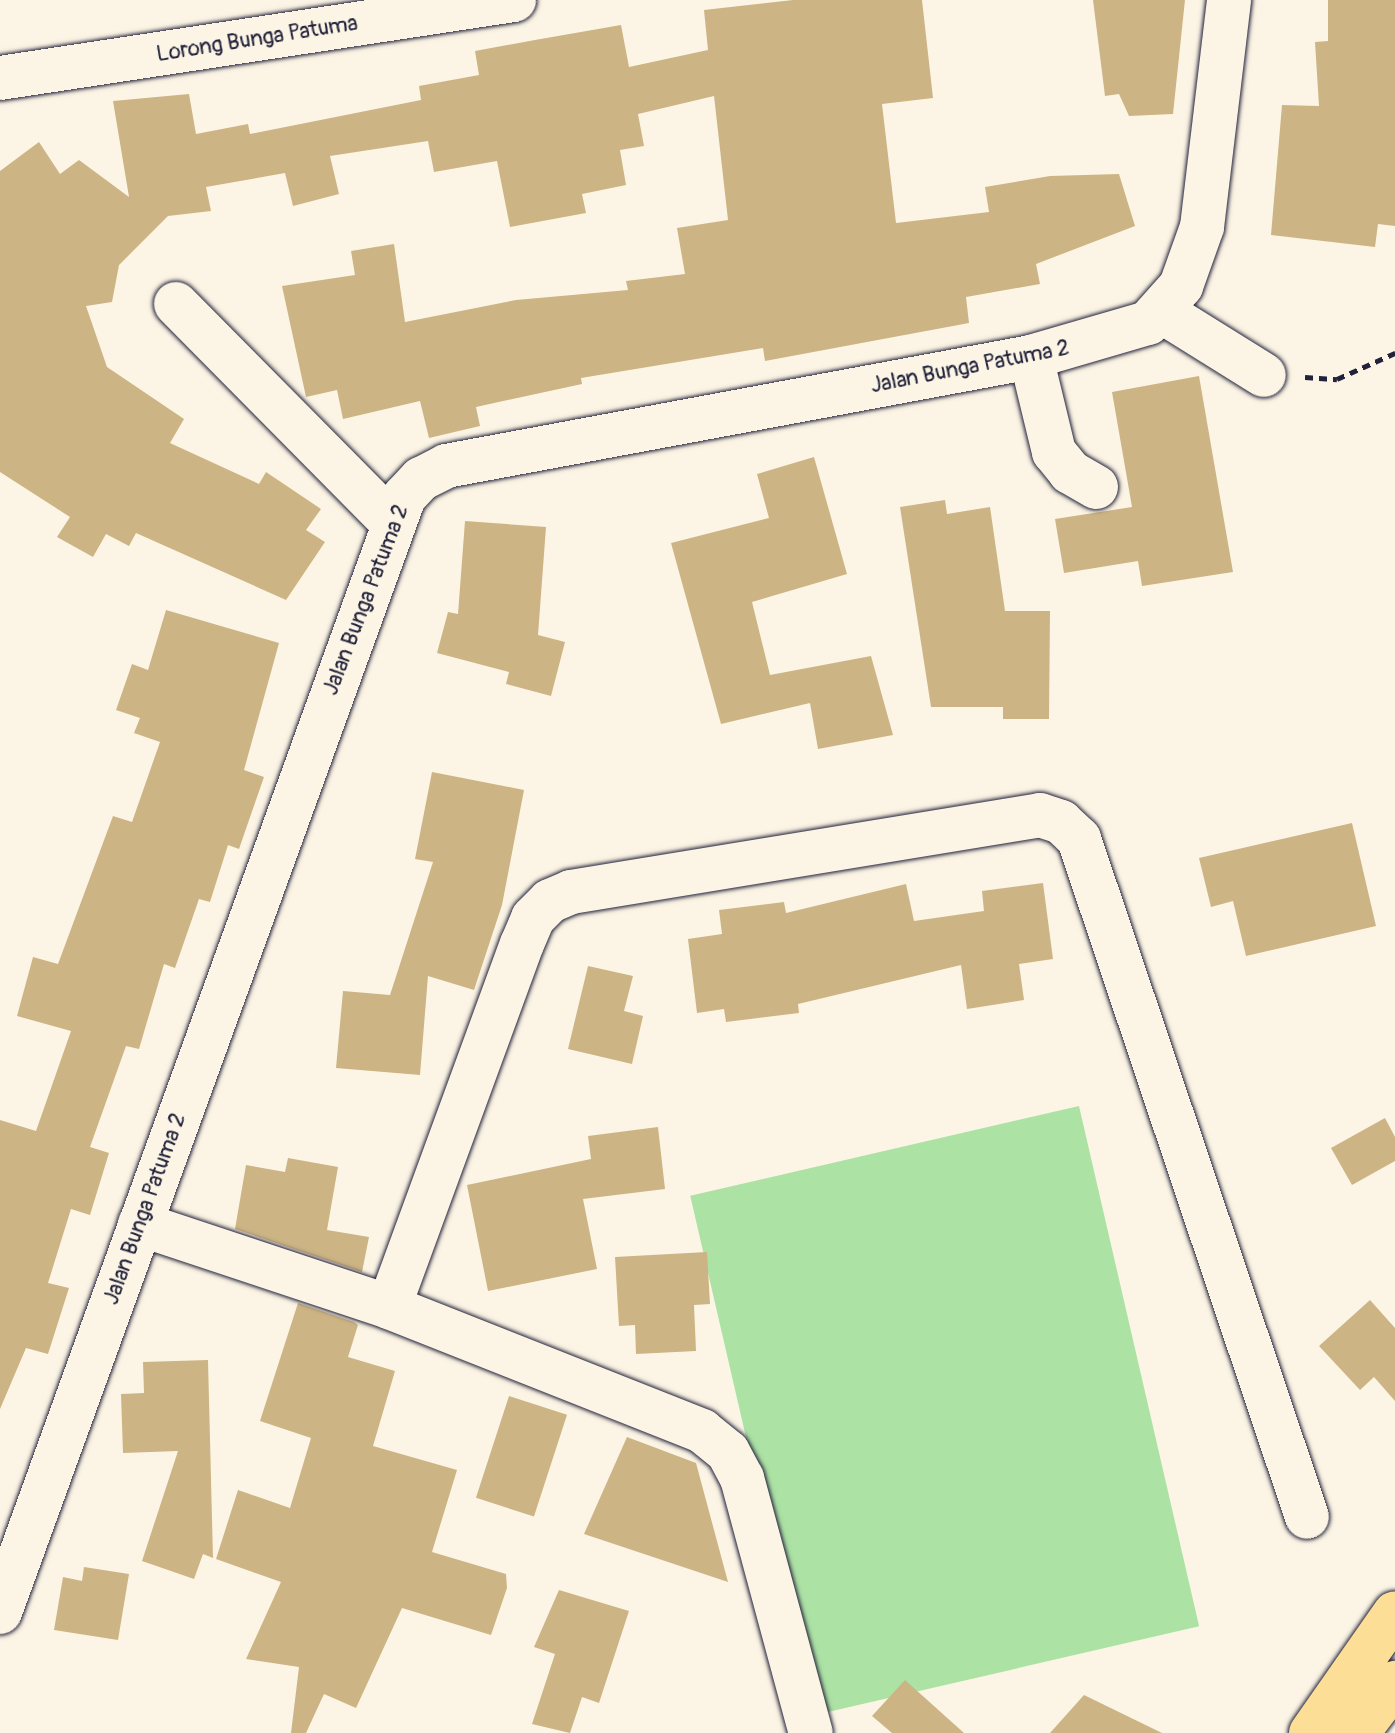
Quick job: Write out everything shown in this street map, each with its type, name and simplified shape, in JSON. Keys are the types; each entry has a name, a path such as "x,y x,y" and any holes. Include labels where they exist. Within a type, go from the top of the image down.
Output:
{"highway":[{"path":"1311,1733 1395,1613"},
{"path":"1357,1733 1395,1683"}],"street":[{"name":"Lorong Bunga Patuma","path":"0,78 514,0"},
{"name":"Jalan Bunga Patuma 2","path":"0,1612 391,521 421,479 446,466 1031,357 1129,332 1161,311 1181,286 1202,227 1229,0"},
{"path":"176,304 391,521"},
{"path":"1161,311 1264,375"},
{"path":"1031,357 1054,452 1070,472 1096,487"},
{"path":"389,1307 522,944 533,918 550,901 586,889 1040,815 1061,822 1079,839 1307,1517"},
{"path":"140,1224 389,1307 690,1425 728,1452 742,1478 811,1733"}],"path":[{"path":"1264,375 1337,379 1395,353"}],"green space":[{"path":"1079,1106 1199,1626 810,1716 690,1196"}],"building":[{"path":"793,0 922,0 933,98 882,104 896,223 989,212 985,187 1050,176 1119,174 1135,226 1036,264 1040,284 966,297 969,323 765,361 763,348 581,378 582,384 476,407 480,426 429,438 420,401 343,419 337,390 306,397 282,286 355,275 351,251 394,244 405,322 516,300 628,290 626,281 685,274 677,228 728,220 714,96 638,114 644,146 620,150 626,185 582,194 586,213 510,227 497,161 434,172 428,141 330,156 339,194 293,206 285,173 206,187 211,211 168,216 119,265 112,302 86,306 107,367 184,419 170,443 259,484 266,472 321,509 306,530 325,542 286,600 136,533 129,546 106,534 93,557 57,537 70,517 0,472 0,171 39,142 60,174 79,160 129,197 113,101 189,94 196,134 248,124 250,134 421,100 419,86 479,75 475,51 621,25 629,67 708,50 704,10"},
{"path":"1093,0 1185,0 1173,114 1129,116 1119,94 1105,96"},
{"path":"1328,0 1395,0 1395,226 1378,224 1375,247 1271,235 1282,105 1319,106 1315,42 1328,41"},
{"path":"1199,376 1233,572 1142,586 1138,561 1064,573 1055,519 1132,507 1112,392"},
{"path":"814,457 847,574 752,602 770,675 871,656 893,735 818,749 810,703 721,724 671,543 769,518 757,474"},
{"path":"945,500 947,514 990,507 1005,611 1050,611 1049,719 1003,719 1003,707 931,707 900,507"},
{"path":"465,521 546,527 538,635 565,642 551,696 506,684 509,672 437,653 448,612 458,614"},
{"path":"166,610 279,643 244,770 264,777 239,849 228,845 210,902 199,899 175,968 164,964 139,1049 126,1046 90,1147 109,1153 90,1215 71,1209 48,1283 69,1288 48,1354 26,1348 0,1409 0,1120 36,1131 71,1031 17,1016 33,957 58,964 113,816 132,822 160,742 134,733 140,718 116,710 132,664 148,670"},
{"path":"432,772 524,790 502,905 474,990 428,976 420,1075 336,1068 343,991 390,995 433,862 415,859"},
{"path":"1352,823 1376,926 1246,956 1233,901 1211,907 1199,858"},
{"path":"1043,883 1053,959 1019,964 1024,1000 967,1009 961,965 798,1004 799,1013 726,1022 724,1009 697,1013 688,939 722,934 719,910 784,902 786,913 906,884 914,921 984,911 982,891"},
{"path":"588,966 633,976 624,1011 643,1016 632,1064 568,1049"},
{"path":"1385,1118 1395,1137 1395,1161 1352,1185 1331,1148"},
{"path":"658,1127 665,1189 583,1199 597,1269 488,1291 467,1185 591,1159 588,1136"},
{"path":"288,1158 338,1167 327,1230 369,1237 362,1272 235,1229 246,1165 285,1172"},
{"path":"707,1252 710,1304 694,1305 696,1351 636,1354 635,1325 619,1326 615,1257"},
{"path":"1370,1300 1395,1328 1395,1401 1374,1377 1360,1390 1319,1346"},
{"path":"298,1303 354,1322 358,1325 348,1357 395,1371 373,1446 457,1470 432,1552 506,1574 507,1588 491,1635 402,1608 356,1708 324,1694 306,1733 291,1733 299,1667 246,1659 281,1582 216,1559 238,1490 290,1508 311,1438 260,1421"},
{"path":"208,1360 213,1558 203,1554 194,1579 142,1561 178,1451 123,1453 121,1394 144,1393 143,1362"},
{"path":"509,1396 567,1415 534,1517 476,1498"},
{"path":"627,1437 696,1463 728,1582 584,1534"},
{"path":"84,1567 129,1574 118,1640 54,1630 63,1577 82,1581"},
{"path":"559,1590 629,1611 599,1703 582,1697 570,1733 532,1724 555,1654 534,1647"},
{"path":"905,1680 964,1733 892,1733 872,1716"},
{"path":"1084,1695 1162,1733 1050,1733"}]}
